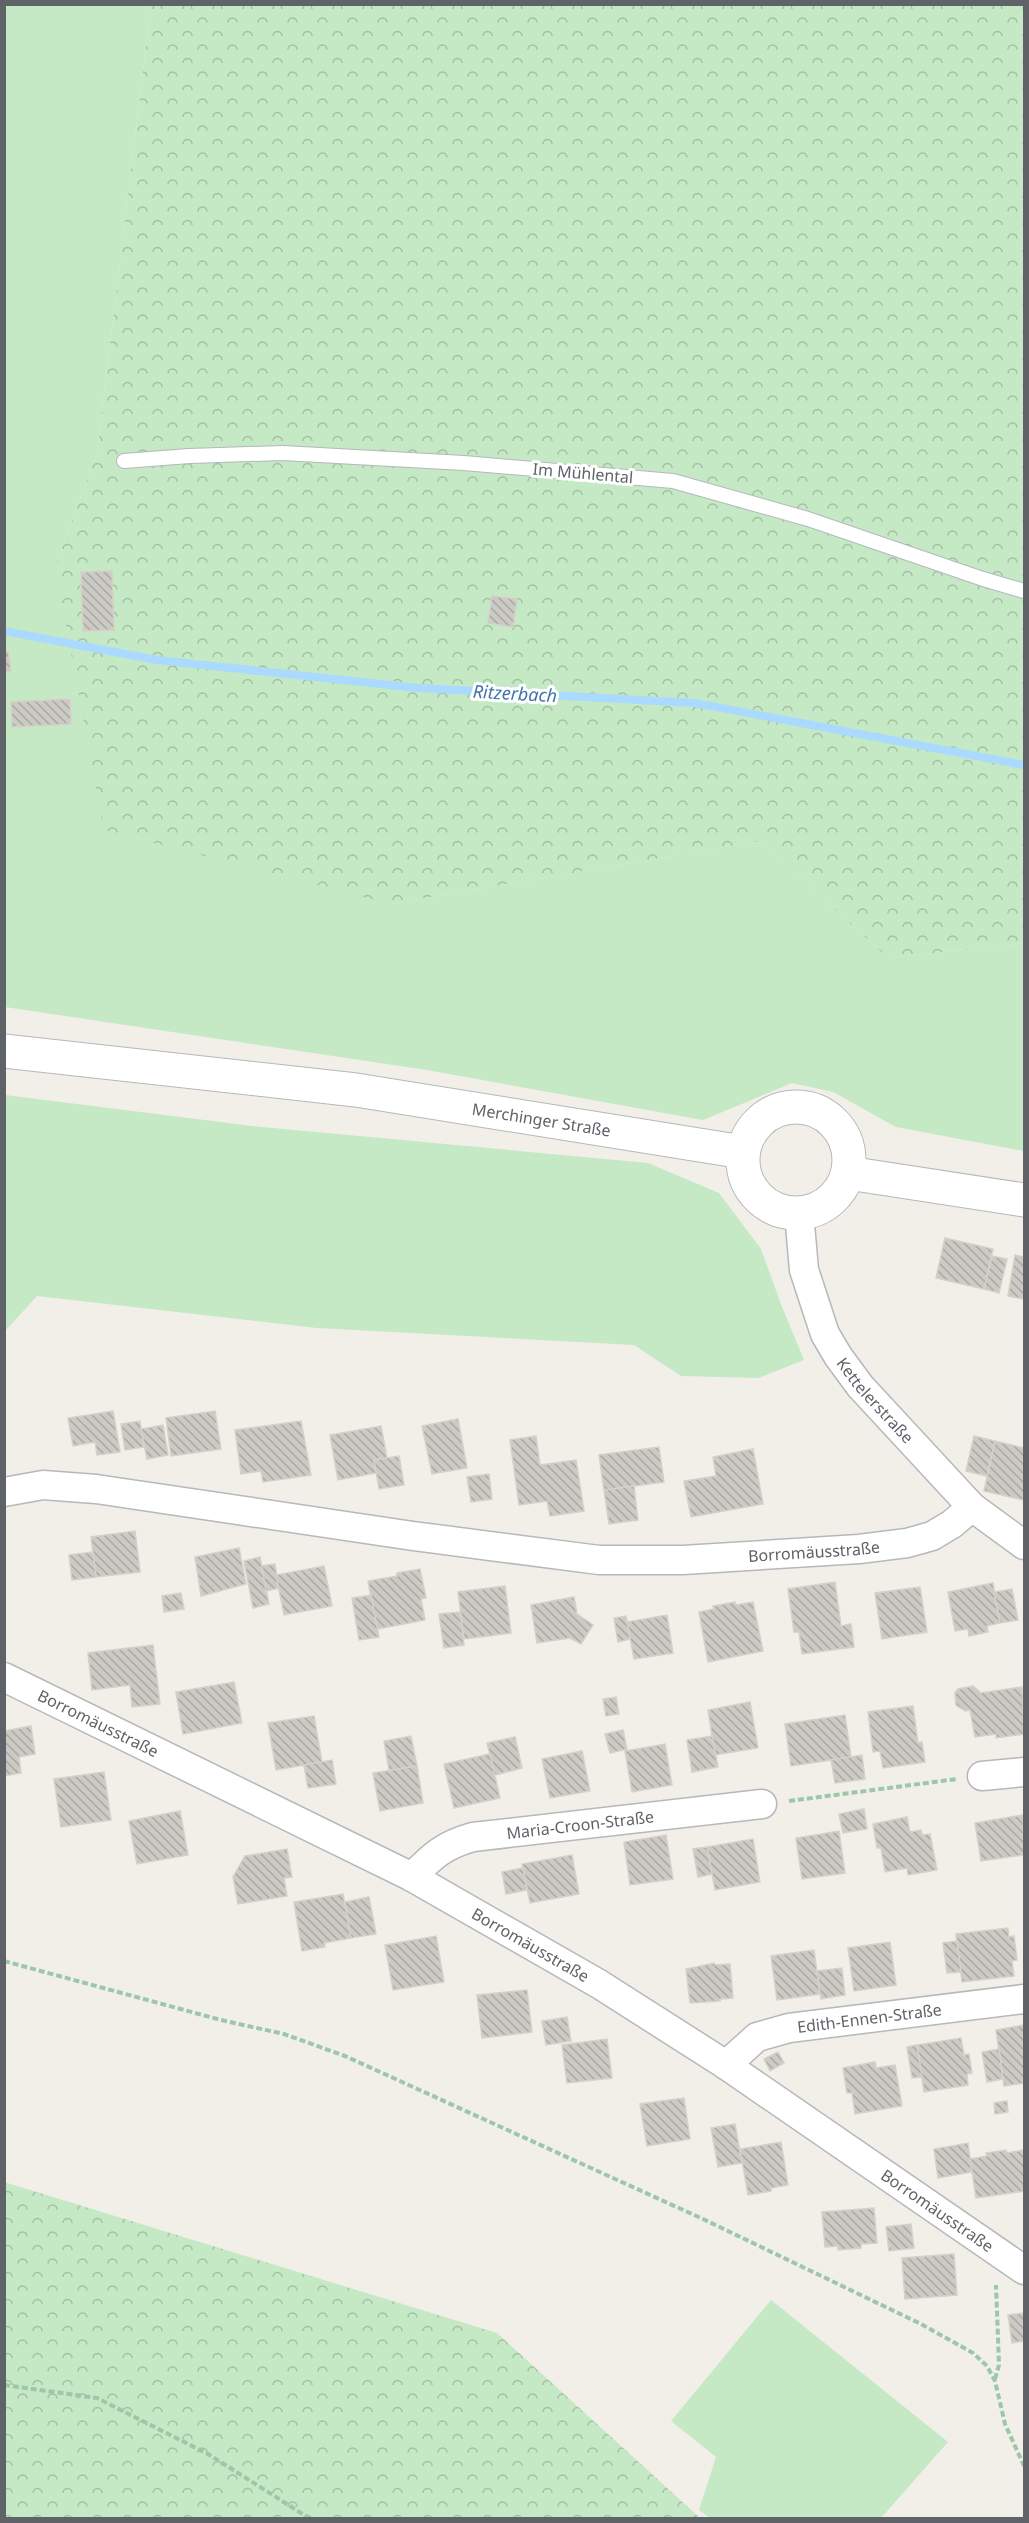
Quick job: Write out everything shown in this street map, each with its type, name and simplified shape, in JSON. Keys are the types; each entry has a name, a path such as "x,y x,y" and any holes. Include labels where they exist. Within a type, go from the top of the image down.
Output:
{"street":[{"name":"Merchinger Straße","path":"4,1051 337,1088 743,1152"},
{"path":"789,1107 807,1108 823,1114 836,1125 845,1139 849,1156 848,1173 842,1188 830,1201 816,1209 799,1213 784,1212 769,1206 757,1196 748,1183 743,1168 743,1152 749,1136 759,1122 773,1112 789,1107"},
{"path":"848,1173 1024,1200"},
{"name":"Kettelerstraße","path":"799,1213 804,1270 825,1334 860,1386 972,1507 1024,1545"},
{"name":"Borromäusstraße","path":"4,1492 43,1485 96,1490 413,1536 599,1560 683,1560 859,1549 907,1543 932,1536 952,1524 972,1507"},
{"name":"Borromäusstraße","path":"4,1677 412,1877 599,1984 726,2064 1018,2264"},
{"path":"982,1776 1024,1772"},
{"name":"Maria-Croon-Straße","path":"412,1877 431,1857 450,1844 473,1837 762,1804"},
{"name":"Edith-Ennen-Straße","path":"726,2064 757,2037 789,2028 1024,1999"}],"lane":[{"name":"Im Mühlental","path":"124,461 284,453 464,463 673,481 808,519 1024,591"}],"path":[{"path":"762,1804 982,1776"},
{"path":"4,1961 221,2020 285,2034 345,2056 703,2218 921,2324 973,2353 987,2366 995,2381 1005,2424 1024,2466"},
{"path":"995,2381 999,2365 996,2279 1018,2264"},
{"path":"4,2385 97,2398 208,2454 309,2518"}],"green space":[{"path":"4,5 151,5 97,452 55,567 390,904 760,841 888,958 1024,943 1024,1151 896,1127 833,1092 792,1083 703,1120 427,1070 5,1007"},
{"path":"151,5 1024,5 1024,943 888,958 760,841 390,904 104,830 55,567 97,452"},
{"path":"5,1095 252,1126 648,1163 719,1193 761,1249 804,1360 758,1378 681,1376 634,1345 317,1328 37,1296 5,1331"},
{"path":"4,2182 497,2333 700,2518 5,2518"},
{"path":"771,2300 948,2442 881,2518 710,2518 699,2510 716,2457 671,2421"}],"building":[{"path":"112,571 114,630 83,631 81,572"},
{"path":"492,596 517,599 513,627 488,623"},
{"path":"8,651 11,671 4,672 4,652"},
{"path":"70,699 71,724 12,727 11,702"},
{"path":"945,1238 993,1249 984,1289 936,1278"},
{"path":"1015,1255 1024,1257 1024,1299 1008,1296"},
{"path":"992,1256 1007,1259 999,1293 984,1289"},
{"path":"113,1411 120,1452 97,1455 95,1442 73,1446 68,1418"},
{"path":"215,1411 221,1449 171,1456 166,1418"},
{"path":"458,1419 467,1468 432,1474 422,1426"},
{"path":"140,1421 144,1447 125,1450 121,1424"},
{"path":"301,1421 311,1475 263,1482 261,1471 241,1474 235,1430"},
{"path":"163,1425 168,1455 147,1459 141,1429"},
{"path":"381,1426 387,1458 374,1460 376,1473 338,1480 330,1435"},
{"path":"536,1436 540,1465 576,1460 584,1511 550,1516 547,1501 519,1505 510,1440"},
{"path":"974,1436 995,1441 987,1476 966,1471"},
{"path":"995,1441 1024,1448 1024,1500 984,1491"},
{"path":"659,1447 664,1482 604,1490 599,1455"},
{"path":"753,1449 763,1504 691,1517 684,1481 716,1476 713,1457"},
{"path":"399,1456 404,1485 379,1489 374,1460"},
{"path":"489,1474 492,1499 471,1502 467,1477"},
{"path":"634,1486 638,1520 609,1524 604,1490"},
{"path":"135,1531 140,1572 96,1577 91,1537"},
{"path":"239,1548 246,1584 201,1596 195,1557"},
{"path":"93,1552 96,1577 72,1580 69,1555"},
{"path":"260,1557 269,1604 253,1608 244,1561"},
{"path":"275,1564 279,1588 266,1591 262,1566"},
{"path":"324,1566 332,1606 284,1615 276,1575"},
{"path":"420,1569 426,1598 421,1599 425,1620 377,1629 368,1581"},
{"path":"835,1582 841,1626 851,1624 854,1647 802,1654 799,1632 794,1632 788,1589"},
{"path":"993,1583 1000,1623 987,1626 988,1632 969,1636 968,1629 955,1631 948,1592"},
{"path":"505,1586 511,1633 464,1639 458,1592"},
{"path":"920,1587 927,1632 882,1639 875,1593"},
{"path":"1012,1589 1018,1620 1000,1623 994,1592"},
{"path":"181,1593 184,1609 164,1612 162,1596"},
{"path":"371,1595 379,1637 359,1640 352,1598"},
{"path":"574,1597 577,1614 593,1625 581,1644 570,1638 537,1643 531,1605"},
{"path":"735,1602 736,1605 753,1602 763,1651 708,1662 699,1612 714,1609 713,1606"},
{"path":"460,1612 464,1645 444,1648 439,1614"},
{"path":"667,1615 673,1653 634,1659 627,1622"},
{"path":"626,1616 630,1639 618,1642 614,1618"},
{"path":"153,1645 160,1704 132,1707 130,1685 92,1690 88,1653"},
{"path":"234,1682 242,1723 183,1734 176,1692"},
{"path":"973,1686 981,1693 1022,1687 1024,1734 996,1738 996,1734 975,1737 970,1710 965,1711 956,1705 955,1693 958,1689"},
{"path":"616,1697 619,1714 606,1716 603,1699"},
{"path":"750,1702 758,1748 715,1755 708,1710"},
{"path":"913,1706 918,1743 922,1742 925,1762 883,1768 880,1751 873,1752 868,1712"},
{"path":"845,1715 851,1757 791,1766 785,1724"},
{"path":"314,1716 322,1762 276,1770 268,1723"},
{"path":"31,1726 35,1754 19,1757 21,1773 4,1776 4,1731"},
{"path":"623,1730 627,1749 610,1753 605,1734"},
{"path":"411,1736 417,1766 389,1770 384,1741"},
{"path":"712,1736 718,1767 692,1772 687,1740"},
{"path":"515,1737 522,1768 495,1775 487,1743"},
{"path":"665,1744 672,1785 632,1792 625,1751"},
{"path":"582,1751 590,1791 550,1798 542,1759"},
{"path":"490,1754 500,1798 454,1808 444,1764"},
{"path":"862,1755 865,1779 835,1783 831,1760"},
{"path":"332,1760 336,1784 308,1788 304,1765"},
{"path":"417,1766 423,1803 380,1811 373,1773"},
{"path":"104,1772 111,1820 61,1827 54,1779"},
{"path":"864,1809 867,1829 843,1833 839,1814"},
{"path":"180,1811 188,1855 137,1864 129,1821"},
{"path":"1023,1815 1024,1855 981,1861 975,1823"},
{"path":"907,1817 910,1832 921,1830 922,1835 930,1834 937,1870 908,1875 907,1868 885,1872 881,1848 877,1848 873,1824"},
{"path":"839,1831 845,1873 802,1879 796,1838"},
{"path":"666,1835 673,1879 630,1885 624,1842"},
{"path":"753,1839 760,1882 715,1890 707,1847"},
{"path":"707,1847 712,1874 698,1877 693,1849"},
{"path":"287,1849 292,1877 284,1878 287,1896 238,1904 233,1877 245,1856"},
{"path":"572,1855 579,1894 530,1903 522,1864"},
{"path":"523,1868 527,1890 506,1894 502,1872"},
{"path":"343,1894 351,1938 324,1943 325,1947 302,1951 294,1902"},
{"path":"369,1897 376,1934 351,1938 345,1902"},
{"path":"1008,1928 1009,1937 1014,1936 1017,1960 1012,1961 1014,1976 962,1982 956,1934"},
{"path":"436,1936 444,1982 393,1990 385,1945"},
{"path":"957,1941 961,1972 947,1973 943,1943"},
{"path":"890,1942 896,1985 854,1991 848,1948"},
{"path":"814,1950 820,1994 777,2000 771,1956"},
{"path":"714,1963 715,1965 730,1964 733,1998 690,2003 686,1969"},
{"path":"842,1968 845,1995 821,1999 817,1971"},
{"path":"527,1990 532,2032 482,2038 477,1995"},
{"path":"567,2017 571,2041 546,2045 542,2021"},
{"path":"1024,2025 1024,2083 1004,2086 996,2030"},
{"path":"961,2038 964,2055 969,2054 972,2073 967,2074 968,2085 924,2092 917,2045"},
{"path":"607,2039 612,2078 567,2083 562,2045"},
{"path":"917,2045 922,2077 912,2078 907,2047"},
{"path":"999,2049 1003,2079 987,2082 982,2052"},
{"path":"778,2052 784,2063 770,2071 764,2059"},
{"path":"875,2062 876,2068 895,2065 902,2106 855,2114 852,2093 847,2093 843,2068"},
{"path":"684,2098 690,2139 647,2146 640,2104"},
{"path":"1007,2101 1008,2112 995,2114 994,2103"},
{"path":"735,2124 742,2163 718,2167 711,2128"},
{"path":"781,2142 788,2185 748,2195 740,2149"},
{"path":"968,2143 972,2172 938,2178 934,2149"},
{"path":"1006,2150 1007,2153 1024,2150 1024,2191 976,2198 970,2159 987,2156 986,2153"},
{"path":"874,2208 877,2243 861,2244 861,2248 838,2250 838,2246 825,2247 822,2212"},
{"path":"911,2224 914,2248 889,2251 886,2227"},
{"path":"954,2254 957,2295 905,2299 902,2258"},
{"path":"1024,2313 1024,2341 1012,2343 1008,2315"}],"waterway":[{"name":"Ritzerbach","path":"4,631 157,660 418,688 695,703 1024,765"}]}
